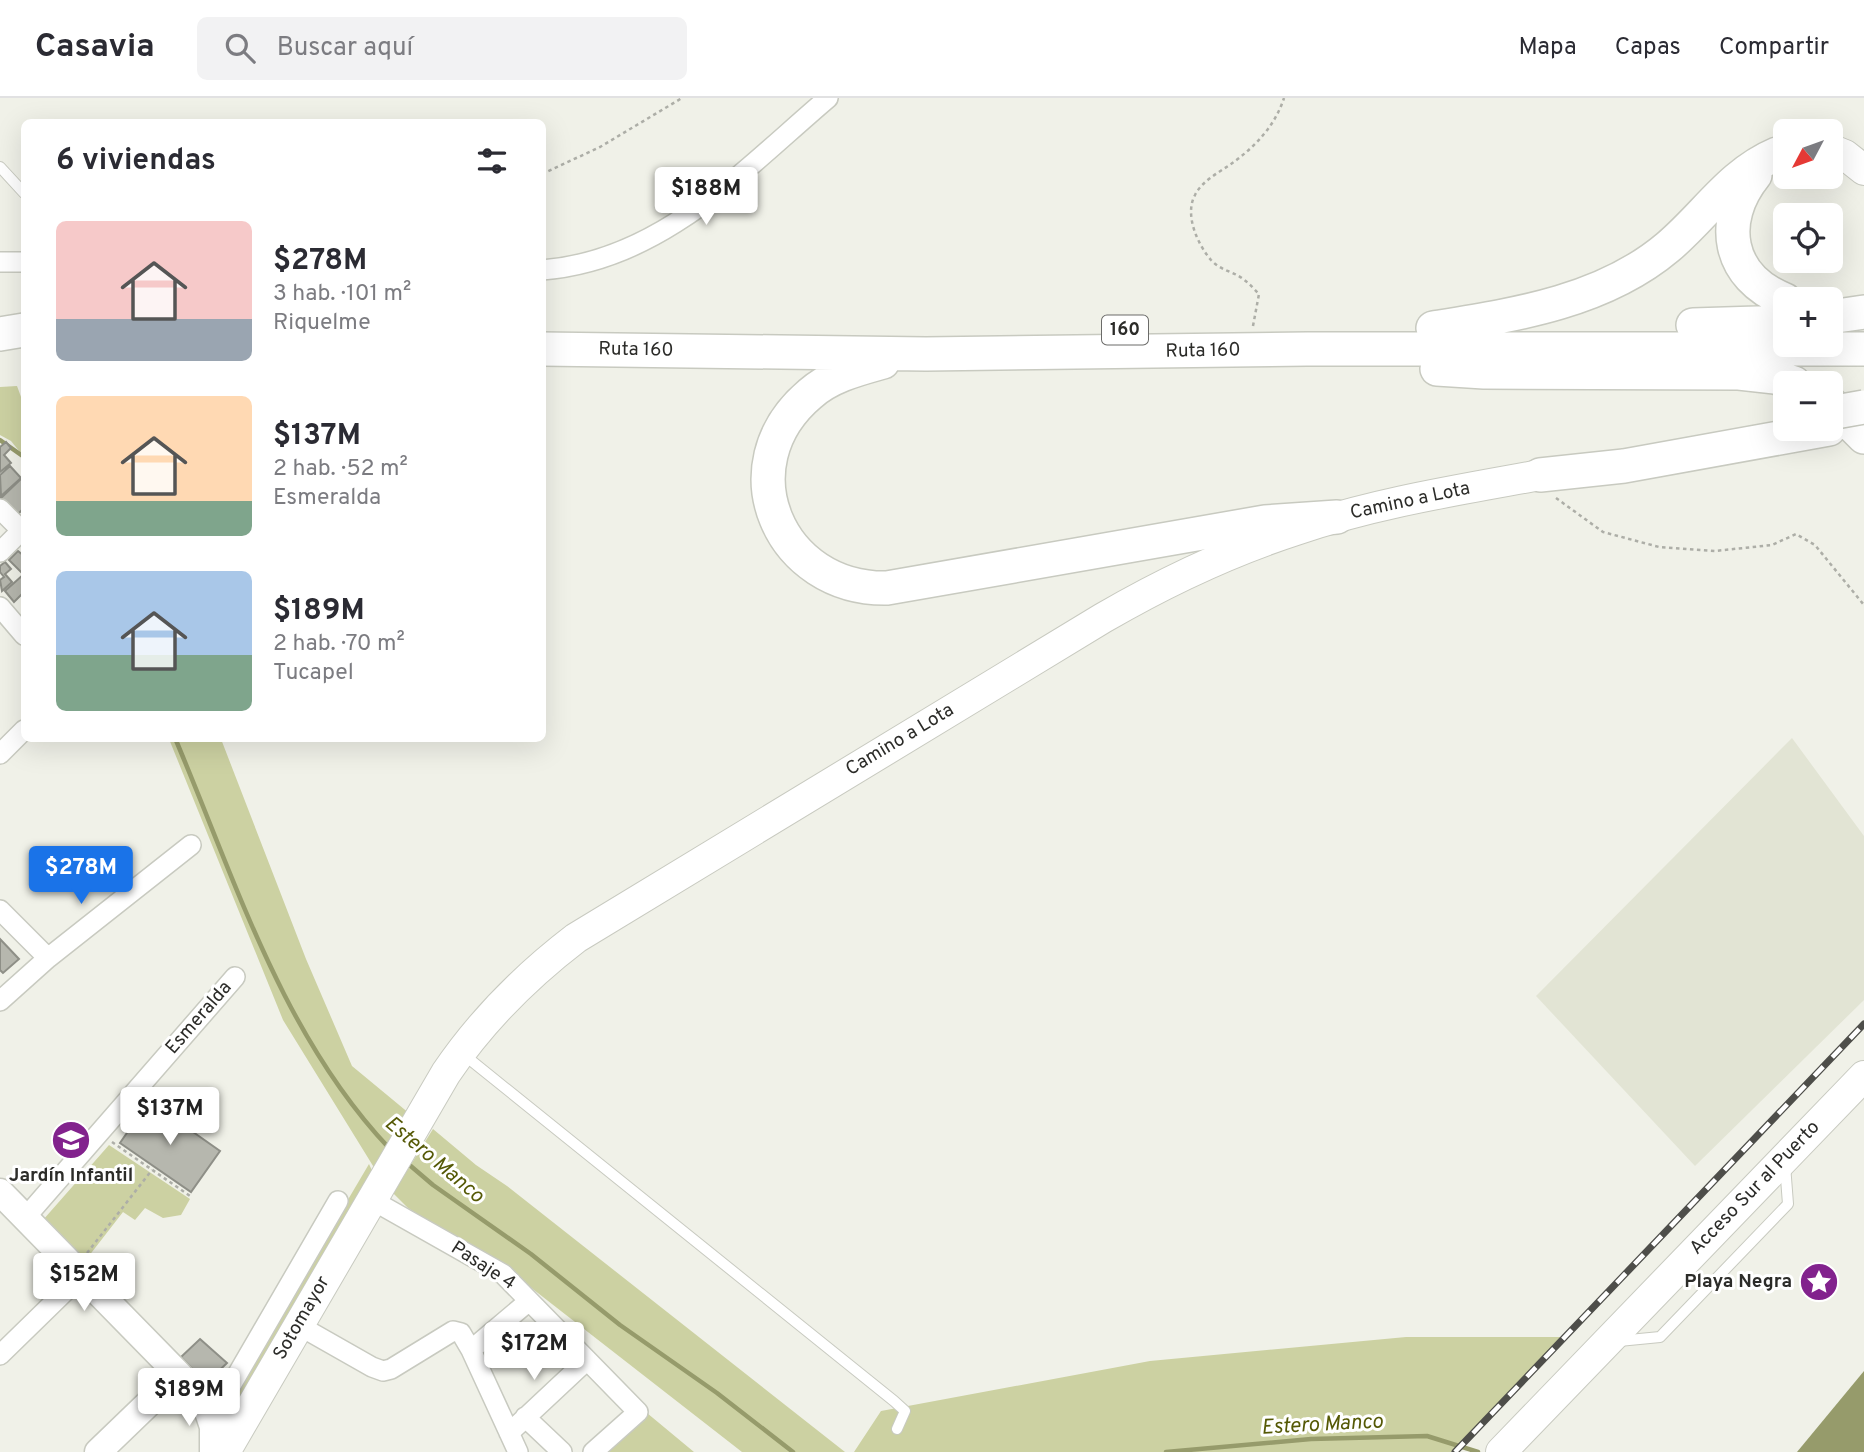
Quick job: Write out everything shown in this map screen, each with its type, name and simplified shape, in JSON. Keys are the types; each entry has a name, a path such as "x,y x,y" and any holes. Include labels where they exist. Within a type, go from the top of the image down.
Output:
{"highway":[{"path":"1433,328 1545,306 1615,282 1668,247 1738,176 1773,157"},
{"path":"1773,160 1753,177 1739,199 1732,218 1732,234 1737,253 1750,275 1773,294"},
{"path":"1843,310 1864,312"},
{"path":"1843,315 1864,312"},
{"name":"Ruta 160","path":"546,329 854,332 1433,328 1773,322"},
{"name":"Ruta 160","path":"546,349 926,354 1307,349 1864,349"},
{"path":"1307,349 1395,364 1484,372 1739,373 1773,377"},
{"path":"926,354 861,369 824,384 792,412 772,447 767,486 774,514 800,555 832,579 859,587 887,588 1265,522 1337,517"},
{"path":"1843,422 1864,407"},
{"path":"1540,475 1616,455 1773,424"},
{"path":"1540,475 1624,466 1773,436"}],"main road":[{"path":"1843,154 1864,170"},
{"name":"Camino a Lota","path":"376,1193 460,1051 530,975 607,917 1141,596 1219,558 1337,517 1540,475"},
{"name":"Acceso Sur al Puerto","path":"1501,1452 1864,1076"},
{"name":"Sotomayor","path":"225,1452 222,1409 298,1325 376,1193"}],"street":[{"path":"546,270 570,268 605,258 666,231 828,98"},
{"path":"0,262 21,262"},
{"path":"0,509 21,527"},
{"path":"0,552 21,531"},
{"path":"0,607 21,632"},
{"path":"0,754 21,733"},
{"path":"0,1001 48,958 191,845"},
{"path":"0,910 48,958"},
{"name":"Esmeralda","path":"25,1217 235,977"},
{"path":"0,1192 178,1375 222,1409 213,1427 213,1452"},
{"name":"Pasaje 4","path":"376,1193 503,1274 586,1362 638,1412 593,1452"},
{"name":"Sotomayor","path":"222,1409 338,1201"},
{"path":"0,1355 78,1273"},
{"path":"471,1350 529,1300"},
{"path":"298,1325 383,1371 391,1369 453,1331 461,1333 519,1452"},
{"path":"509,1433 586,1362"},
{"path":"97,1452 178,1375"},
{"path":"526,1417 562,1452"}],"lane":[{"path":"0,167 21,191"},
{"path":"460,1051 894,1401 905,1411 897,1429"}],"path":[{"path":"546,172 600,147 682,98"},
{"path":"1252,329 1258,294 1241,277 1222,270 1199,243 1192,224 1193,197 1209,178 1234,162 1269,129 1279,114 1284,98"},
{"path":"1540,475 1559,502 1603,532 1659,547 1715,551 1772,545 1796,534 1815,545 1864,605"},
{"path":"99,1133 190,1196"},
{"path":"78,1273 152,1170"}],"shaded area":[{"path":"17,386 21,397 21,453 11,441 0,435 0,387"},
{"path":"1792,738 1864,836 1864,1000 1695,1166 1536,996"},
{"path":"170,742 222,742 306,959 352,1066 410,1114 378,1174 283,1020"},
{"path":"433,1129 845,1452 742,1452 525,1283 408,1208 393,1193"},
{"path":"109,1145 190,1199 181,1215 163,1218 145,1208 135,1220 123,1212 85,1261 43,1220"},
{"path":"369,1164 375,1177 243,1401 233,1404 231,1398"},
{"path":"1406,1337 1562,1337 1451,1452 854,1452 881,1411 1150,1361"},
{"path":"1864,1371 1864,1452 1797,1452"},
{"path":"647,1413 694,1452 599,1452"}],"building":[{"path":"6,442 11,448 4,455 11,463 0,472 0,447"},
{"path":"10,466 21,478 1,496 0,475"},
{"path":"21,479 21,511 16,516 0,499"},
{"path":"18,551 21,554 21,572 9,560"},
{"path":"5,562 11,569 5,574 12,582 2,591 0,580 4,577 0,566"},
{"path":"21,577 21,595 14,602 5,591"},
{"path":"0,939 19,959 3,973 0,970"},
{"path":"149,1101 220,1151 191,1192 120,1143"},
{"path":"200,1339 227,1363 206,1383 181,1357"}],"waterway":[{"name":"Estero Manco","path":"0,440 21,455"},
{"name":"Estero Manco","path":"177,742 264,954 290,1006 319,1056 352,1104 389,1148"},
{"name":"Estero Manco","path":"406,1162 433,1185 531,1254 620,1325 717,1393 793,1452"},
{"name":"Estero Manco","path":"1166,1452 1311,1439 1427,1436 1478,1452"}],"railway":[{"path":"1455,1452 1864,1024"}],"place":[{"name":"Jardín Infantil","path":"71,1140"},
{"name":"Playa Negra","path":"1819,1282"}]}
